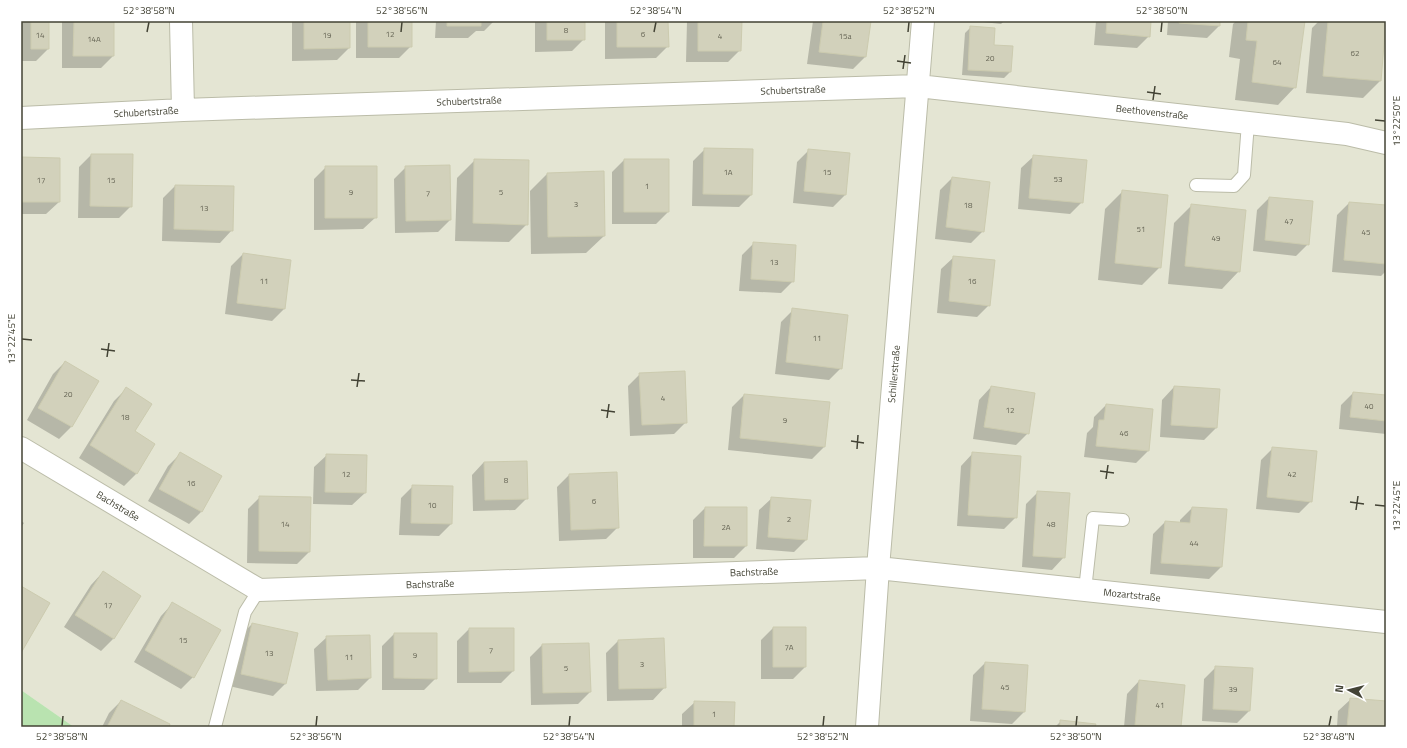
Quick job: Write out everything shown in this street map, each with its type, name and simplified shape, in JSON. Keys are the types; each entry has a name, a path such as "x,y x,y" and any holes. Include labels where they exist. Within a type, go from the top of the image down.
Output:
{"street":[{"path":"181,21 183,110"},
{"name":"Schillerstraße","path":"867,727 878,568 923,21"},
{"name":"Schubertstraße","path":"21,118 183,110 918,86"},
{"name":"Beethovenstraße","path":"918,86 1347,134 1386,143"},
{"name":"Bachstraße","path":"21,448 259,590 878,568"},
{"name":"Mozartstraße","path":"878,568 1386,622"}],"lane":[{"path":"1196,185 1234,186 1244,176 1248,123"},
{"path":"1085,590 1093,518 1123,520"},
{"path":"215,727 245,612 259,590"}],"shaded area":[{"path":"21,21 1386,21 1386,727 74,727 21,690"}],"green space":[{"path":"21,690 74,727 21,727"}],"building":[{"path":"31,21 49,21 49,49 31,49"},
{"path":"74,21 114,21 114,56 73,56"},
{"path":"304,21 350,21 350,48 304,49"},
{"path":"368,21 412,21 412,47 368,47"},
{"path":"447,21 481,21 481,26 447,26"},
{"path":"547,21 585,21 585,40 547,40"},
{"path":"617,21 668,21 669,47 617,47"},
{"path":"698,21 742,21 741,51 698,51"},
{"path":"823,21 871,21 866,57 819,52"},
{"path":"1107,21 1151,21 1150,37 1106,33"},
{"path":"1179,21 1220,21 1220,26 1179,23"},
{"path":"1248,21 1305,21 1296,88 1252,82 1257,41 1246,40"},
{"path":"1328,21 1386,21 1381,81 1323,76"},
{"path":"970,26 995,28 994,45 1013,46 1011,72 968,70"},
{"path":"704,148 753,149 752,195 703,194"},
{"path":"808,149 850,153 846,195 804,191"},
{"path":"91,154 133,154 132,207 90,206"},
{"path":"1033,155 1087,160 1083,203 1029,198"},
{"path":"21,157 60,158 60,202 21,202"},
{"path":"474,159 529,160 528,225 473,223"},
{"path":"624,159 669,159 669,212 624,212"},
{"path":"450,165 451,220 406,221 405,166"},
{"path":"325,166 377,166 377,218 325,218"},
{"path":"604,171 605,236 548,237 547,173"},
{"path":"952,177 990,182 984,232 946,227"},
{"path":"175,185 234,186 233,231 174,229"},
{"path":"1122,190 1168,195 1161,268 1115,263"},
{"path":"1269,197 1313,201 1309,245 1265,240"},
{"path":"1349,202 1386,205 1386,264 1344,260"},
{"path":"1191,204 1246,210 1240,272 1185,266"},
{"path":"753,242 796,245 794,282 751,279"},
{"path":"243,253 291,260 285,309 237,303"},
{"path":"953,256 995,260 990,306 949,301"},
{"path":"792,308 848,315 842,369 786,362"},
{"path":"65,361 99,381 72,427 38,408"},
{"path":"685,371 687,423 642,425 639,373"},
{"path":"991,386 1035,393 1029,434 984,427"},
{"path":"1174,386 1220,389 1217,428 1171,425"},
{"path":"126,387 152,404 135,431 155,444 137,474 90,445"},
{"path":"1353,392 1386,395 1386,421 1350,417"},
{"path":"744,394 830,402 825,447 740,438"},
{"path":"1106,404 1153,409 1149,451 1096,446 1099,420 1104,420"},
{"path":"1272,447 1317,451 1312,502 1267,497"},
{"path":"180,452 222,476 202,512 159,489"},
{"path":"972,452 1021,456 1017,518 968,515"},
{"path":"326,454 367,455 366,493 325,492"},
{"path":"527,461 528,499 485,500 484,462"},
{"path":"617,472 619,528 571,530 569,474"},
{"path":"412,485 453,486 452,524 411,523"},
{"path":"1037,491 1070,493 1065,558 1033,556"},
{"path":"259,496 311,497 310,552 259,551"},
{"path":"771,497 811,500 807,540 768,537"},
{"path":"705,507 747,507 747,546 704,546"},
{"path":"1192,507 1227,509 1222,567 1161,563 1165,521 1190,523"},
{"path":"103,571 141,596 114,639 75,615"},
{"path":"21,586 50,603 21,653"},
{"path":"172,602 221,630 194,678 145,650"},
{"path":"252,623 298,633 286,684 241,674"},
{"path":"773,627 806,627 806,667 773,667"},
{"path":"469,628 514,628 514,671 469,672"},
{"path":"394,633 437,633 437,679 394,678"},
{"path":"370,635 371,678 328,680 326,636"},
{"path":"664,638 666,688 619,689 618,640"},
{"path":"589,643 591,692 543,693 542,644"},
{"path":"985,662 1028,665 1025,712 982,709"},
{"path":"1215,666 1253,668 1250,711 1213,709"},
{"path":"1139,680 1185,685 1181,727 1135,725"},
{"path":"1350,698 1386,701 1386,727 1347,727"},
{"path":"121,700 170,724 169,727 107,727"},
{"path":"694,701 735,702 734,727 694,727"},
{"path":"1060,720 1096,724 1095,727 1060,727"}]}
